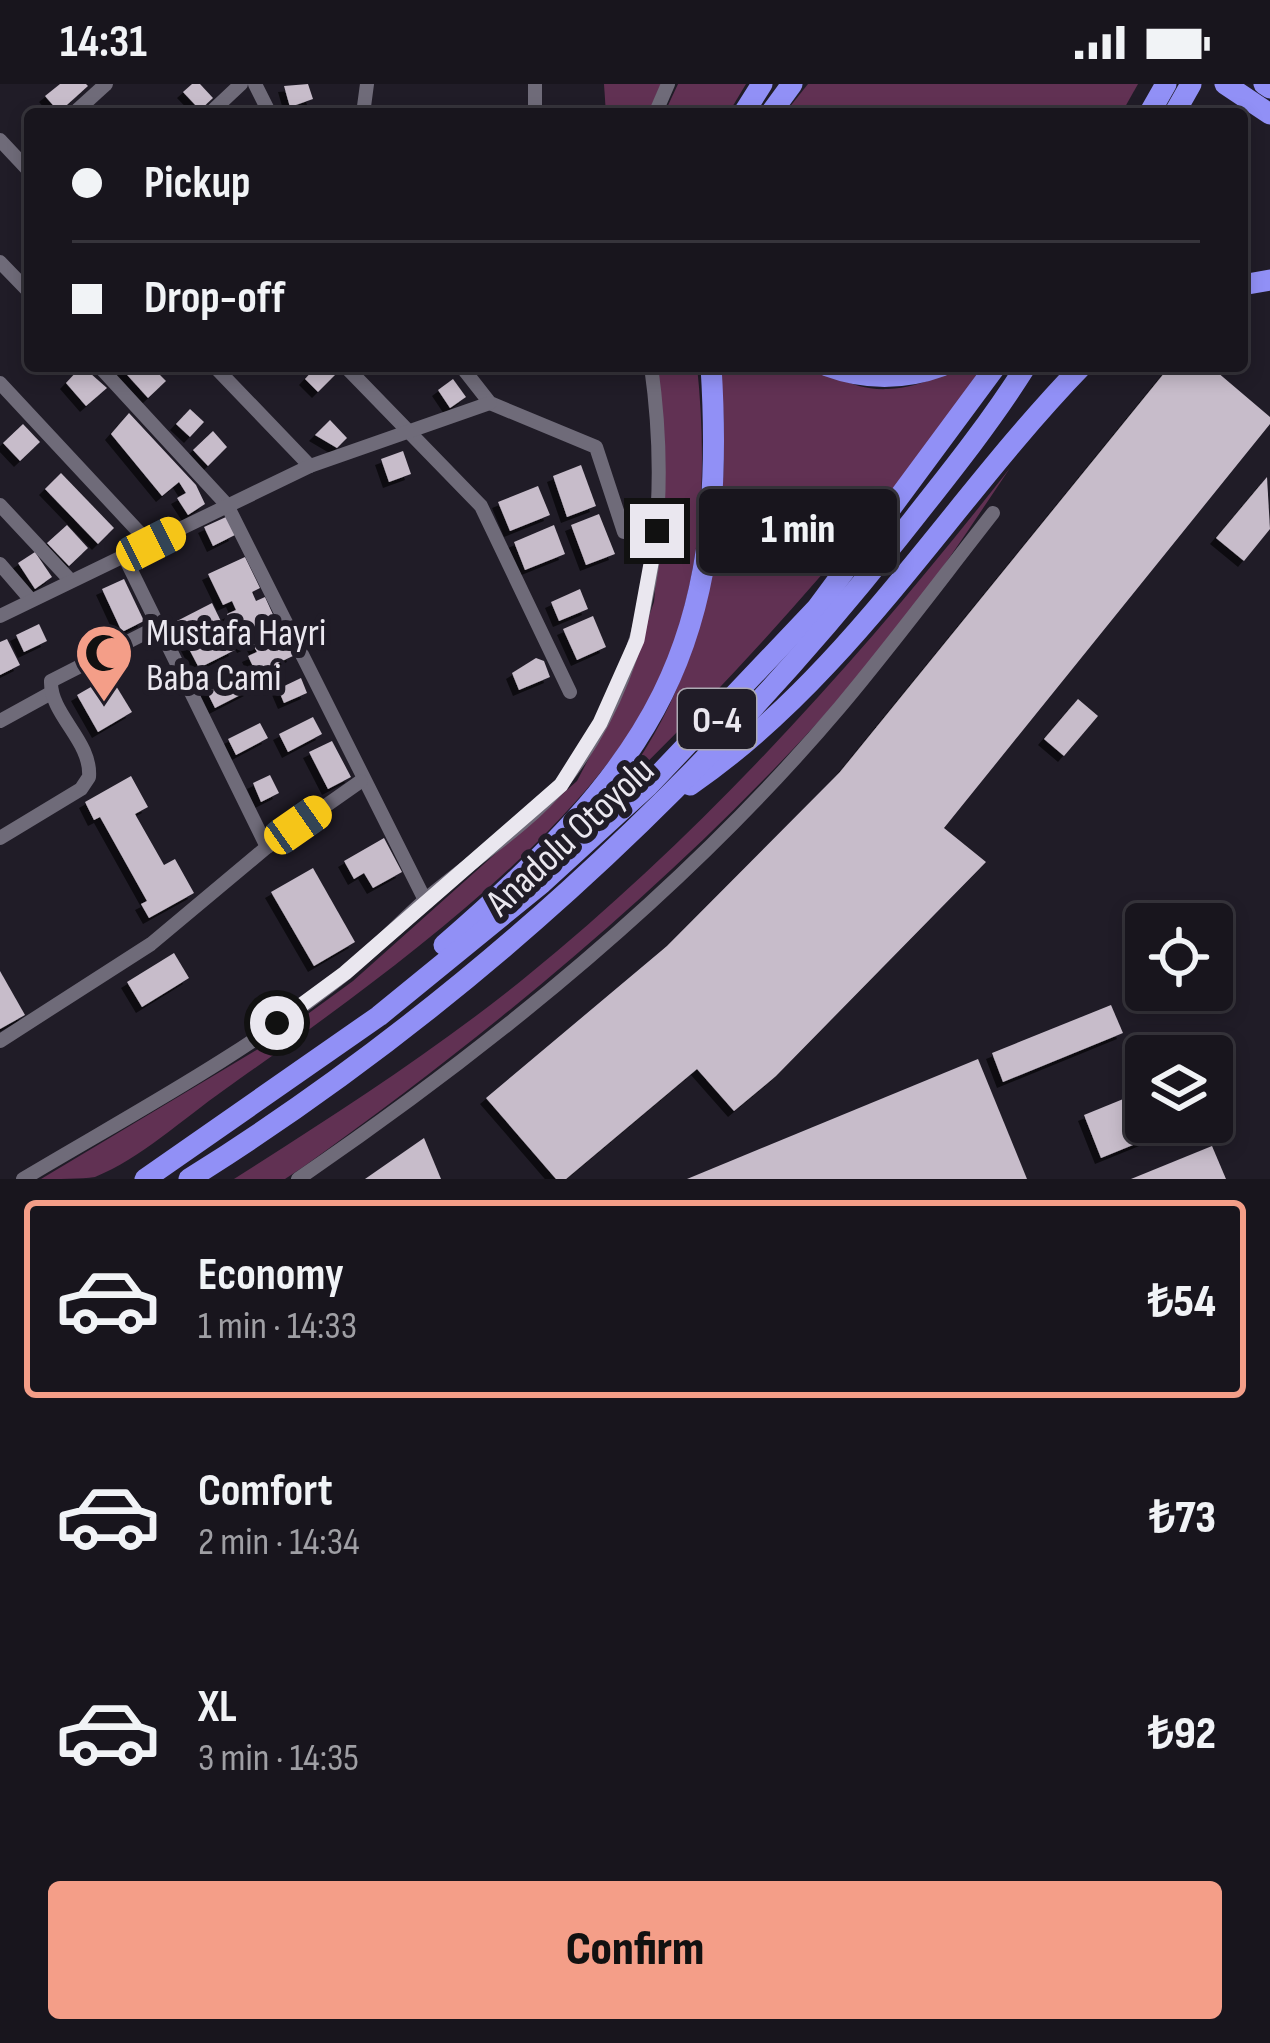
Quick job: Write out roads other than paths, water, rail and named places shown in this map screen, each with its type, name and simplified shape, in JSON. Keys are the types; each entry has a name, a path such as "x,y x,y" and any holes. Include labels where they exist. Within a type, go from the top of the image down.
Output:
{"highway":[{"path":"1158,106 1191,84"},
{"path":"1225,84 1270,114"},
{"path":"379,1016 440,949 573,826 628,754 668,687 695,611 710,533 715,435 711,372"},
{"path":"842,372 895,377 916,372"},
{"name":"Anadolu Otoyolu","path":"145,1179 379,1016 542,883 719,717 817,608 992,372"},
{"name":"Anadolu Otoyolu","path":"189,1179 305,1101 462,982 650,813 802,656 960,460 1022,372"},
{"path":"650,813 736,754 905,578 1076,372"}],"street":[{"path":"80,108 106,84"},
{"path":"216,108 242,84"},
{"path":"0,140 24,160"},
{"path":"0,262 24,287"},
{"path":"104,372 227,506 361,781 425,900"},
{"path":"220,372 310,466"},
{"path":"351,372 481,506 570,692"},
{"path":"466,372 490,403 596,447 624,532"},
{"path":"23,1179 246,1045 345,973 561,785 600,723 637,640 657,531 651,372"},
{"path":"0,383 151,544"},
{"path":"0,616 310,466 490,403"},
{"path":"0,505 71,581"},
{"path":"298,1179 496,1034 662,892 838,709 993,514"},
{"path":"124,556 267,847"},
{"path":"0,564 31,600"},
{"path":"0,838 81,788 88,778 84,750 49,686 57,677 157,627"},
{"path":"0,721 51,693"},
{"path":"0,1041 151,944 267,847 361,781"}],"place":[{"name":"Mustafa Hayri Baba Cami","path":"104,704"}]}
